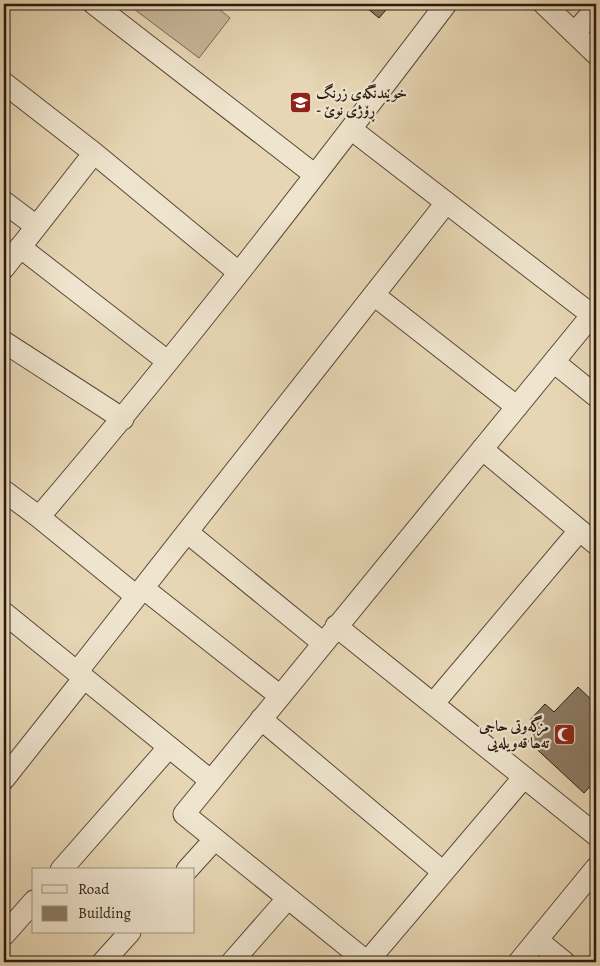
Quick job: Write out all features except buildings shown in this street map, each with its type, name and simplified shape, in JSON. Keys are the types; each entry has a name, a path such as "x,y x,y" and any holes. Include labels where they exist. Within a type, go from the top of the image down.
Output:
{"street":[{"path":"94,4 315,176"},
{"path":"39,517 123,419 315,176 446,4"},
{"path":"544,4 596,54"},
{"path":"574,33 596,9"},
{"path":"4,83 94,153 238,272"},
{"path":"351,129 446,203 594,313 184,814 288,898 348,956 368,962 524,777"},
{"path":"4,268 94,153"},
{"path":"4,202 36,226"},
{"path":"5,774 140,592 446,203"},
{"path":"20,247 167,362"},
{"path":"374,294 517,407"},
{"path":"4,342 123,419"},
{"path":"554,362 596,396"},
{"path":"482,450 596,544"},
{"path":"4,491 280,696"},
{"path":"433,704 579,531"},
{"path":"187,532 323,643"},
{"path":"4,613 211,780"},
{"path":"336,626 596,835"},
{"path":"261,719 443,872"},
{"path":"63,868 169,747"},
{"path":"189,868 215,839"},
{"path":"520,962 596,868"},
{"path":"232,962 288,898"},
{"path":"4,935 32,903"},
{"path":"103,962 128,934"},
{"path":"537,940 564,962"}],"shaded area":[{"path":"138,4 213,4 230,18 199,58 134,9"}],"place":[{"name":"خوێندنگەی زرنگ - ڕۆژی نوێ","path":"300,102"},
{"name":"مزگەوتی حاجی تەھا قەویلەیی","path":"565,735"}]}
